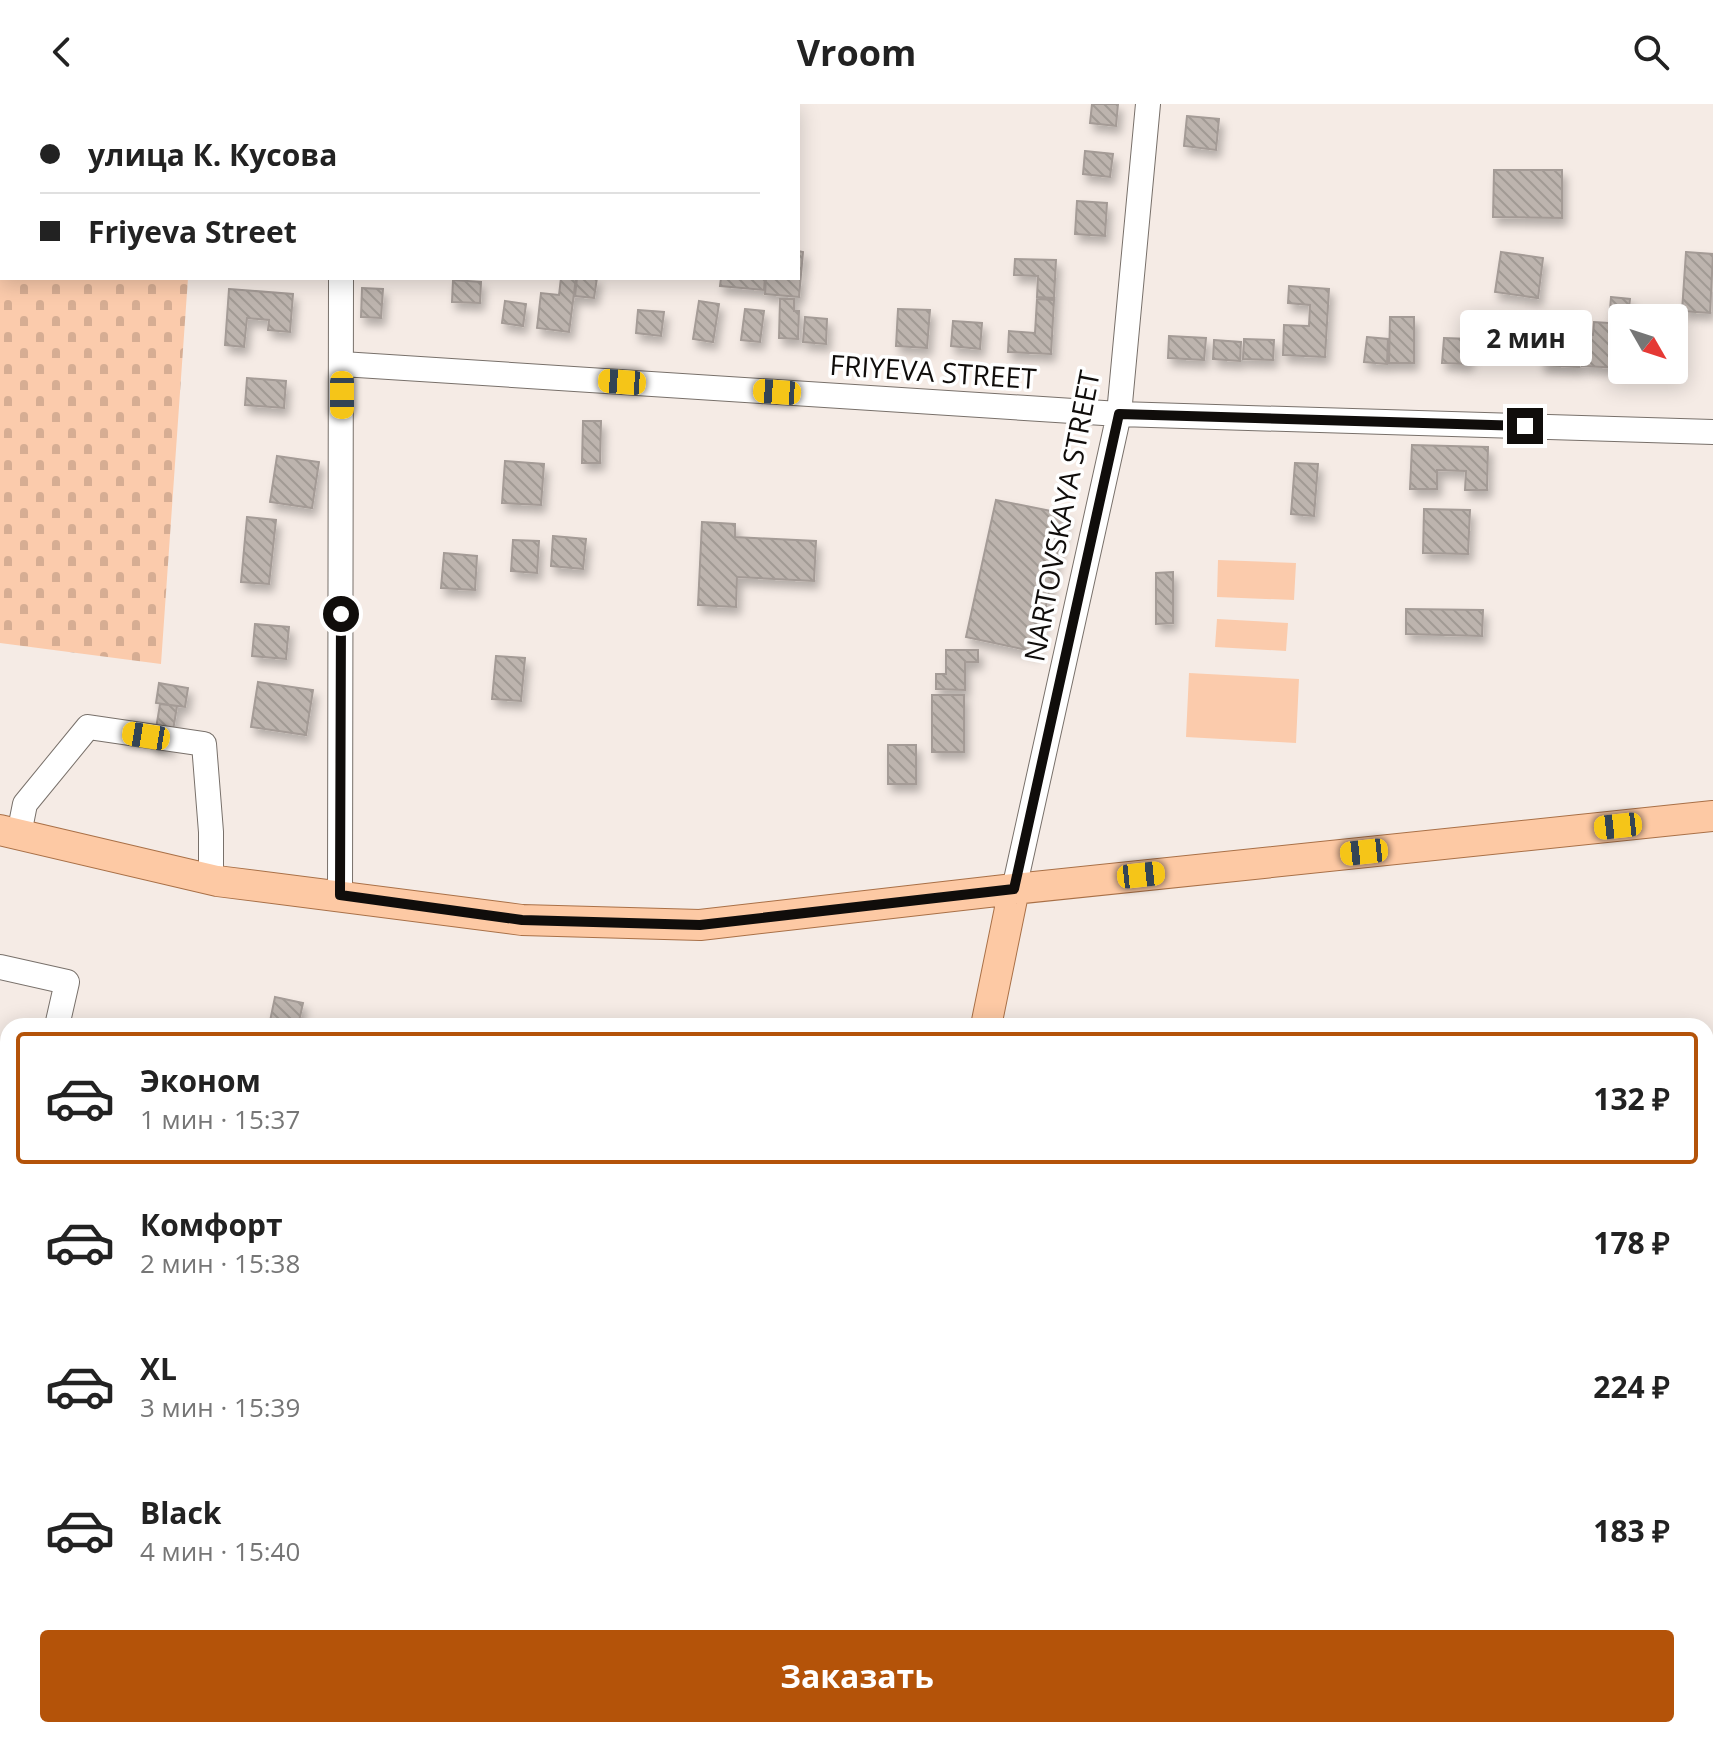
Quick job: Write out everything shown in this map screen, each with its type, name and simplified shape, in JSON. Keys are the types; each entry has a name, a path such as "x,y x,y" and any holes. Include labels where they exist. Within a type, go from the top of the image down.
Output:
{"main road":[{"path":"9,832 211,879 522,920 700,925 1713,816"},
{"path":"988,1018 1014,889"}],"street":[{"name":"NARTOVSKAYA STREET","path":"1014,889 1119,414 1148,104"},
{"path":"340,895 341,280"},
{"name":"FRIYEVA STREET","path":"342,364 1119,414 1713,432"},
{"path":"9,832 25,804 88,727 204,744 211,832 211,879"},
{"path":"0,967 67,982 59,1018"}],"green space":[{"path":"0,280 188,280 161,664 0,643"},
{"path":"1218,560 1296,563 1294,600 1217,597"},
{"path":"1217,619 1288,623 1286,651 1215,647"},
{"path":"1189,673 1299,679 1296,743 1186,737"}],"building":[{"path":"1092,104 1118,104 1116,126 1090,123"},
{"path":"1187,116 1219,119 1216,150 1184,146"},
{"path":"1085,151 1113,154 1110,177 1083,174"},
{"path":"1494,170 1562,170 1562,218 1493,217"},
{"path":"1077,201 1107,203 1105,236 1075,234"},
{"path":"800,251 803,252 799,297 765,294 766,280 800,280"},
{"path":"1501,252 1543,258 1538,298 1495,292"},
{"path":"1686,252 1713,254 1710,313 1688,311 1688,304 1682,304"},
{"path":"1015,259 1056,260 1054,298 1037,297 1038,276 1014,275"},
{"path":"453,280 481,282 480,303 452,302"},
{"path":"561,280 576,280 569,332 537,328 541,293 559,295"},
{"path":"577,280 597,280 594,298 575,296"},
{"path":"721,280 765,280 764,290 720,286"},
{"path":"1289,286 1329,289 1325,357 1283,355 1284,325 1309,326 1310,305 1288,303"},
{"path":"362,288 383,289 381,318 361,317"},
{"path":"229,289 293,294 290,332 268,330 269,320 247,318 244,347 225,345"},
{"path":"1611,297 1630,299 1629,304 1610,304"},
{"path":"780,299 794,299 794,311 799,311 798,339 779,338"},
{"path":"1037,299 1054,300 1051,354 1008,352 1009,331 1035,333"},
{"path":"505,301 526,304 523,326 502,323"},
{"path":"699,301 719,304 713,342 693,339"},
{"path":"745,309 764,311 760,342 741,340"},
{"path":"898,309 930,310 927,348 896,346"},
{"path":"638,310 664,312 661,336 636,333"},
{"path":"805,317 827,319 826,344 803,342"},
{"path":"1390,317 1414,317 1414,363 1389,363"},
{"path":"953,321 982,323 980,349 951,346"},
{"path":"1594,322 1608,323 1608,367 1582,366 1585,334 1593,335"},
{"path":"1543,333 1581,335 1579,367 1541,365"},
{"path":"1169,336 1206,338 1204,360 1168,358"},
{"path":"1367,337 1388,339 1387,364 1364,362"},
{"path":"1444,338 1470,339 1468,364 1442,363"},
{"path":"1244,339 1274,340 1273,360 1243,359"},
{"path":"1214,340 1241,342 1240,361 1213,359"},
{"path":"247,378 286,381 284,408 245,405"},
{"path":"583,421 601,421 600,463 582,463"},
{"path":"1412,445 1488,447 1487,490 1465,490 1466,471 1437,470 1437,489 1410,489"},
{"path":"277,456 319,462 312,508 270,502"},
{"path":"505,461 544,464 541,505 502,503"},
{"path":"1295,463 1318,464 1314,516 1291,514"},
{"path":"996,500 1066,514 1036,652 966,637"},
{"path":"1424,509 1470,510 1468,554 1423,553"},
{"path":"247,517 276,520 269,584 241,582"},
{"path":"702,522 735,524 735,537 816,541 814,581 737,577 736,607 698,605"},
{"path":"553,536 586,539 583,569 551,566"},
{"path":"513,540 539,541 537,573 511,571"},
{"path":"444,553 477,556 475,590 441,588"},
{"path":"1173,572 1173,623 1156,624 1156,573"},
{"path":"1406,609 1483,610 1482,636 1406,634"},
{"path":"255,624 289,627 286,659 252,656"},
{"path":"946,650 978,650 978,662 965,662 965,690 936,689 936,674 946,674"},
{"path":"496,656 525,658 521,701 492,699"},
{"path":"258,682 313,690 306,735 251,727"},
{"path":"159,683 188,688 185,707 156,703"},
{"path":"932,695 964,695 964,752 932,752"},
{"path":"160,704 177,706 170,749 153,747"},
{"path":"888,745 916,745 916,784 888,784"},
{"path":"275,997 303,1003 300,1018 271,1018"}],"route":[{"path":"341,614 340,895 522,920 700,925 1014,889 1119,414 1525,426"}]}
